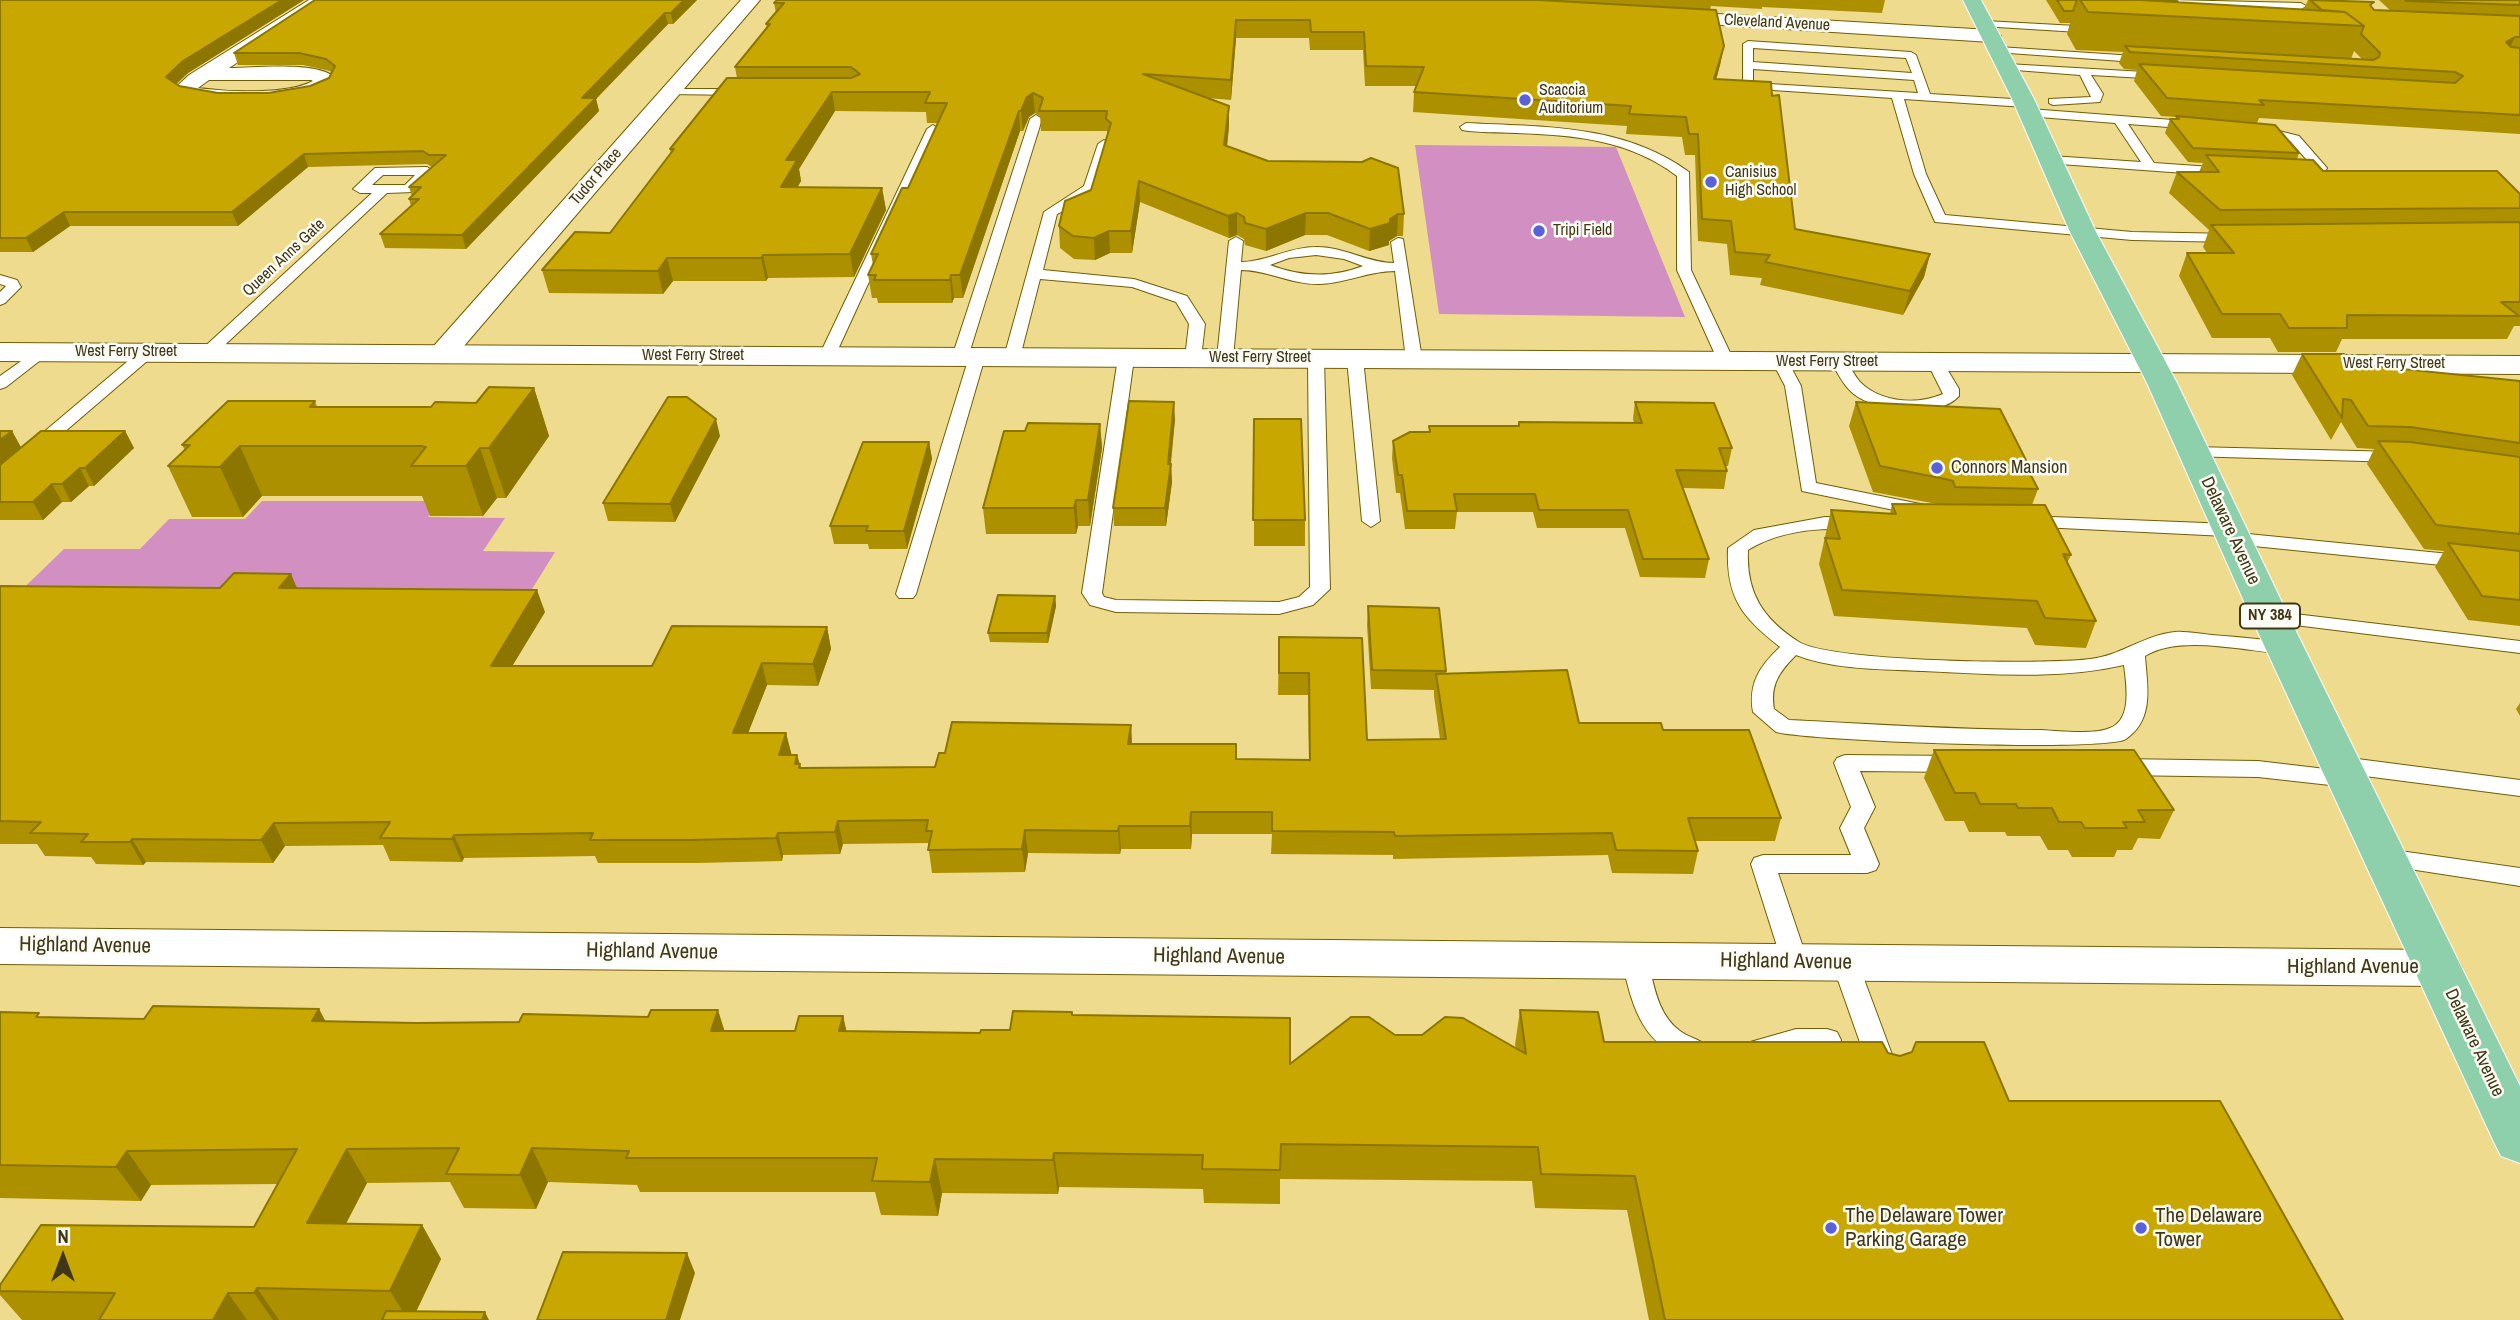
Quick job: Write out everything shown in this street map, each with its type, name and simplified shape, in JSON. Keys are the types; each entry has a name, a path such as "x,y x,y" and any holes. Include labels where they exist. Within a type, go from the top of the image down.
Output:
{"main road":[{"name":"Delaware Avenue","path":"1972,0 2026,105 2082,232 2152,363 2520,1140"}],"street":[{"path":"206,74 315,74 327,79 316,88 296,93 187,92 187,86 322,0"},
{"name":"Tudor Place","path":"442,354 751,0"},
{"name":"Cleveland Avenue","path":"1648,16 1995,44"},
{"name":"West Ferry Street","path":"0,352 2519,367"},
{"name":"Highland Avenue","path":"0,946 2438,968"}],"lane":[{"path":"2159,2 2301,6"},
{"path":"1995,44 2112,31"},
{"path":"1925,96 1911,55 1748,44 1747,86 1925,96 2026,105 2119,119 2208,125"},
{"path":"1995,44 2166,61"},
{"path":"1995,44 2083,71 2177,77"},
{"path":"1748,65 1919,77"},
{"path":"2026,105 2096,100 2097,94 2083,71"},
{"path":"671,92 761,92"},
{"path":"1897,96 1920,174 1940,219 2082,232 2179,238 2245,238"},
{"path":"906,594 1036,119"},
{"path":"2119,119 2150,167"},
{"path":"1466,127 1601,137 1644,149 1671,163 1684,175 1684,270 1726,361"},
{"path":"2246,128 2295,139 2321,168 2316,174 2285,175"},
{"path":"827,356 933,129"},
{"path":"1012,357 1051,212 1081,198 1094,185 1104,144"},
{"path":"2054,167 2150,167 2237,179 2054,167"},
{"name":"Queen Anns Gate","path":"207,353 384,189"},
{"path":"1225,358 1236,241"},
{"path":"1398,242 1414,359"},
{"path":"1258,266 1290,253 1317,251 1351,256 1375,267"},
{"path":"1234,266 1258,266 1285,276 1319,279 1351,276 1375,267 1401,267"},
{"path":"1034,274 1134,283 1182,299 1198,324 1193,358"},
{"path":"0,279 12,283 14,287 0,300"},
{"path":"0,384 41,352"},
{"path":"0,478 147,353"},
{"path":"1126,358 1092,593 1097,601 1116,606 1279,608 1306,601 1320,589 1316,359"},
{"path":"1355,359 1371,521"},
{"path":"1780,361 1793,386 1808,486 1935,517 1886,522 1825,523 1761,534 1738,548 1737,575 1747,603 1765,625 1793,647 1817,656 1875,662 2028,669 2090,666 2134,654 2149,645 2176,638 2278,633 2520,647"},
{"path":"1839,362 1854,386 1875,400 1921,405 1940,402 1951,396 1951,388 1936,362"},
{"path":"2194,452 2411,458"},
{"path":"2002,521 2232,534 2520,567"},
{"path":"1793,647 1770,668 1759,695 1764,712 1784,727 1973,737 2082,738 2116,734 2130,723 2138,702 2134,654"},
{"path":"1795,962 1763,864 1867,864 1852,828 1863,807 1845,764 1983,765"},
{"path":"2103,767 2345,772 2520,788"},
{"path":"2386,858 2520,877"},
{"path":"1635,961 1645,1004 1655,1026 1674,1042 1695,1052 1724,1056 1796,1040 1827,1041"},
{"path":"1845,963 1886,1077"}],"shaded area":[{"name":"Tripi Field","path":"1415,145 1616,147 1685,317 1439,314"},
{"path":"262,501 440,501 428,517 505,518 483,551 555,552 519,610 5,606 64,549 140,549 169,519 245,519"}],"building":[{"path":"0,0 282,0 183,61 166,77 179,86 218,93 268,93 310,86 329,78 335,66 326,59 299,53 234,53 315,0 684,0 671,13 665,13 582,98 596,98 462,235 380,234 419,199 409,199 421,187 409,187 446,155 429,155 423,151 304,154 232,212 64,212 26,238 0,238"},
{"path":"777,0 1539,0 1716,10 1724,46 1714,79 1771,82 1772,96 1779,95 1795,229 1930,254 1910,291 1765,262 1770,255 1735,252 1731,221 1702,219 1698,134 1689,134 1686,117 1629,114 1631,106 1414,92 1424,67 1366,66 1364,32 1311,32 1310,20 1236,20 1231,80 1143,74 1229,106 1224,145 1268,161 1362,162 1371,158 1398,168 1404,214 1390,219 1390,223 1370,229 1328,213 1306,213 1266,229 1245,223 1244,217 1237,213 1228,216 1139,181 1131,231 1109,231 1094,238 1073,236 1059,226 1065,201 1091,190 1111,123 1106,119 1107,111 1039,111 1043,98 1033,93 1027,97 1019,111 960,275 951,275 950,280 874,280 876,275 868,275 878,254 871,254 902,188 908,188 947,103 925,103 930,92 832,92 786,160 797,160 781,187 882,188 850,254 667,258 658,271 542,270 575,232 610,233 674,149 670,149 727,78 851,78 860,74 851,67 735,67 784,3 774,3"},
{"path":"2057,0 2077,0 2073,11 2064,11"},
{"path":"2080,0 2140,0 2345,12 2364,26 2088,12"},
{"path":"2140,0 2176,0 2178,2"},
{"path":"2310,0 2374,2 2370,5 2374,10 2520,16 2520,37 2506,42 2511,47 2520,48 2520,115 2259,100 2264,105 2167,98 2139,64 2455,83 2463,76 2455,72 2130,52 2125,46 2373,60 2379,57 2380,53 2361,34 2364,26 2345,12 2322,10"},
{"path":"2520,0 2520,5 2406,1"},
{"path":"2176,116 2275,125 2299,153 2193,148 2170,119 2179,119"},
{"path":"2206,155 2313,160 2323,171 2497,171 2520,194 2520,208 2220,210 2177,172 2219,172"},
{"path":"2520,222 2520,302 2501,302 2519,316 2347,315 2347,328 2289,328 2280,314 2222,314 2187,253 2234,253 2211,225"},
{"path":"2302,354 2344,354 2344,363 2520,381 2520,443 2410,427 2368,426 2351,400 2343,399 2342,418"},
{"path":"489,387 534,388 489,448 480,448 466,466 411,466 426,447 421,446 240,446 220,467 168,466 190,445 182,445 228,401 315,401 310,407 431,407 435,402 476,403"},
{"path":"668,397 687,397 716,419 670,504 603,503"},
{"path":"1129,401 1174,402 1168,464 1171,464 1165,508 1113,508"},
{"path":"1635,402 1714,403 1732,448 1719,448 1727,471 1676,470 1709,559 1643,559 1628,510 1539,510 1535,494 1454,494 1457,511 1407,511 1402,475 1398,475 1393,441 1410,432 1430,432 1429,426 1519,426 1519,422 1642,423"},
{"path":"1856,402 2000,409 2038,489 1955,487 1953,481 1880,466"},
{"path":"1254,419 1301,419 1305,520 1253,520"},
{"path":"1028,423 1100,424 1088,500 1076,500 1074,508 983,508 1004,431 1025,431"},
{"path":"0,431 12,431 0,440"},
{"path":"41,431 125,431 85,468 80,468 62,484 52,484 33,502 0,502 0,465"},
{"path":"2378,441 2410,442 2520,457 2520,534 2436,525"},
{"path":"863,442 929,442 904,531 866,531 868,526 830,526"},
{"path":"1892,504 2045,505 2071,555 2063,554 2096,621 2045,618 2037,601 1842,590 1825,538 1840,539 1831,510 1896,514"},
{"path":"2448,543 2520,551 2520,600 2482,596"},
{"path":"234,573 291,574 279,588 537,590 491,666 652,666 672,626 827,627 813,664 762,663 733,733 786,733 779,755 797,755 795,764 800,764 799,768 935,767 939,753 945,753 952,722 1131,725 1128,744 1236,744 1236,759 1310,760 1309,673 1279,673 1279,637 1362,638 1367,740 1446,739 1436,674 1567,670 1579,723 1661,723 1663,730 1749,730 1781,818 1688,818 1698,851 1616,850 1612,833 1395,836 1394,832 1272,831 1272,812 1191,812 1190,826 1119,826 1118,831 1025,830 1022,849 928,850 932,831 926,831 928,820 838,821 835,832 778,833 776,838 690,840 590,840 593,833 454,835 452,839 380,838 390,822 274,823 261,840 132,839 130,842 81,842 88,834 30,833 41,822 0,821 0,586 220,588"},
{"path":"998,595 1055,596 1047,633 988,633"},
{"path":"1368,606 1439,608 1446,671 1372,670"},
{"path":"1934,750 2134,750 2174,810 2138,810 2145,822 2123,822 2127,828 2085,828 2081,822 2059,822 2052,808 1980,804 1975,793 1955,793"},
{"path":"153,1006 319,1009 312,1021 416,1023 519,1022 523,1014 648,1017 651,1010 718,1010 711,1031 795,1031 799,1016 843,1016 839,1031 980,1033 981,1030 1010,1030 1013,1011 1072,1012 1072,1015 1290,1018 1290,1064 1351,1017 1369,1017 1395,1035 1422,1035 1445,1017 1463,1018 1526,1054 1520,1010 1598,1012 1604,1042 1882,1042 1888,1053 1900,1056 1912,1052 1916,1042 1984,1042 2009,1101 2220,1101 2343,1320 1665,1320 1635,1176 1541,1174 1538,1147 1281,1144 1280,1170 1202,1169 1203,1155 1054,1153 1053,1160 935,1159 930,1182 872,1181 877,1158 626,1158 629,1151 532,1148 520,1175 446,1174 459,1148 347,1149 307,1223 422,1225 390,1291 257,1288 254,1293 228,1293 213,1320 99,1320 115,1293 0,1291 0,1285 41,1225 254,1227 297,1149 127,1151 116,1167 0,1165 0,1012 39,1013 36,1017 144,1019"},
{"path":"563,1252 687,1253 666,1320 537,1320"},
{"path":"386,1311 485,1312 482,1320 382,1320"}],"place":[{"name":"Scaccia Auditorium","path":"1525,100"},
{"name":"Canisius High School","path":"1711,182"},
{"name":"Tripi Field","path":"1539,231"},
{"name":"Connors Mansion","path":"1937,468"},
{"name":"The Delaware Tower Parking Garage","path":"1831,1228"},
{"name":"The Delaware Tower","path":"2141,1228"}]}
